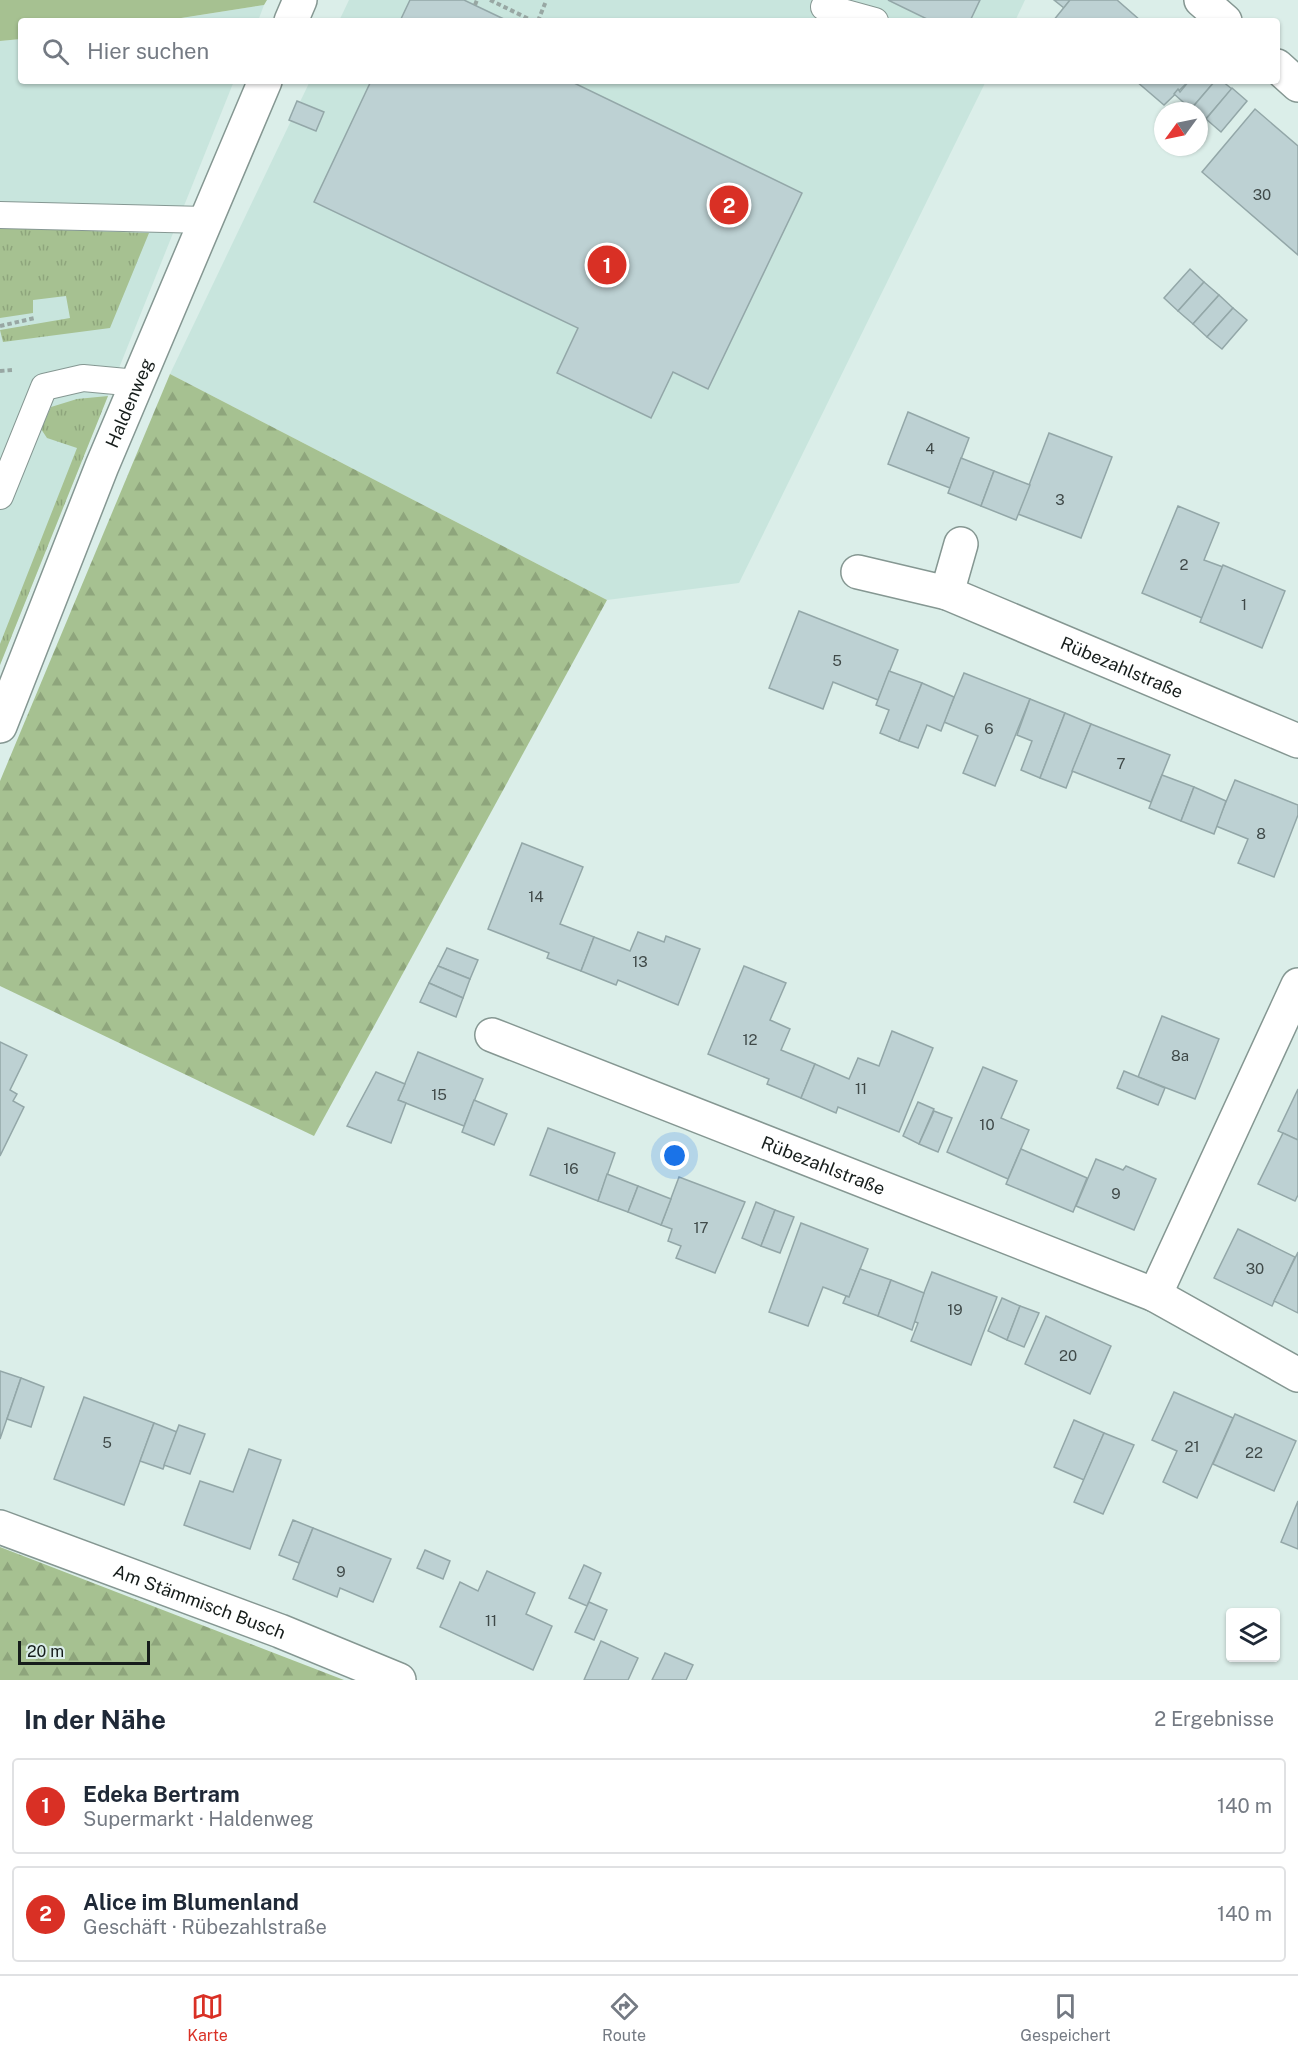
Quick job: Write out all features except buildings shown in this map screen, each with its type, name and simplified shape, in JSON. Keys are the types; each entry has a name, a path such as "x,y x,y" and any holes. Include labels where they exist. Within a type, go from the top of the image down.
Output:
{"street":[{"path":"292,18 300,0"},
{"path":"1201,0 1222,18"},
{"path":"1280,69 1298,85"},
{"name":"Haldenweg","path":"0,726 137,383 264,84"},
{"path":"947,593 962,544"},
{"name":"Rübezahlstraße","path":"858,572 947,593 1298,741"},
{"path":"1155,1295 1298,986"},
{"name":"Rübezahlstraße","path":"492,1035 1155,1295 1298,1375"},
{"name":"Am Stämmisch Busch","path":"0,1527 280,1631 399,1680"}],"lane":[{"path":"824,7 864,18"},
{"path":"0,215 206,220"},
{"path":"0,496 44,387 83,378 137,383"}],"path":[{"path":"490,0 527,18"},
{"path":"539,18 546,1"},
{"path":"0,326 35,318"}],"shaded area":[{"path":"349,0 1025,0 1016,18 340,18"},
{"path":"264,5 259,18 182,18"},
{"path":"18,39 18,84 233,84 0,665 0,41"},
{"path":"309,84 985,84 739,583 607,600 170,374"}],"green space":[{"path":"0,0 267,0 264,5 181,18 18,18 18,39 0,41"},
{"path":"0,228 149,233 110,328 3,342 0,330 70,318 66,296 33,300 33,313 0,318"},
{"path":"170,374 607,600 314,1136 0,986 0,781"},
{"path":"108,396 0,665 0,644 77,448 47,438 41,429 51,407 77,399"},
{"path":"0,1547 344,1680 0,1680"}],"place":[{"name":"Alice im Blumenland","path":"729,205"},
{"name":"Edeka Bertram","path":"607,265"}]}
